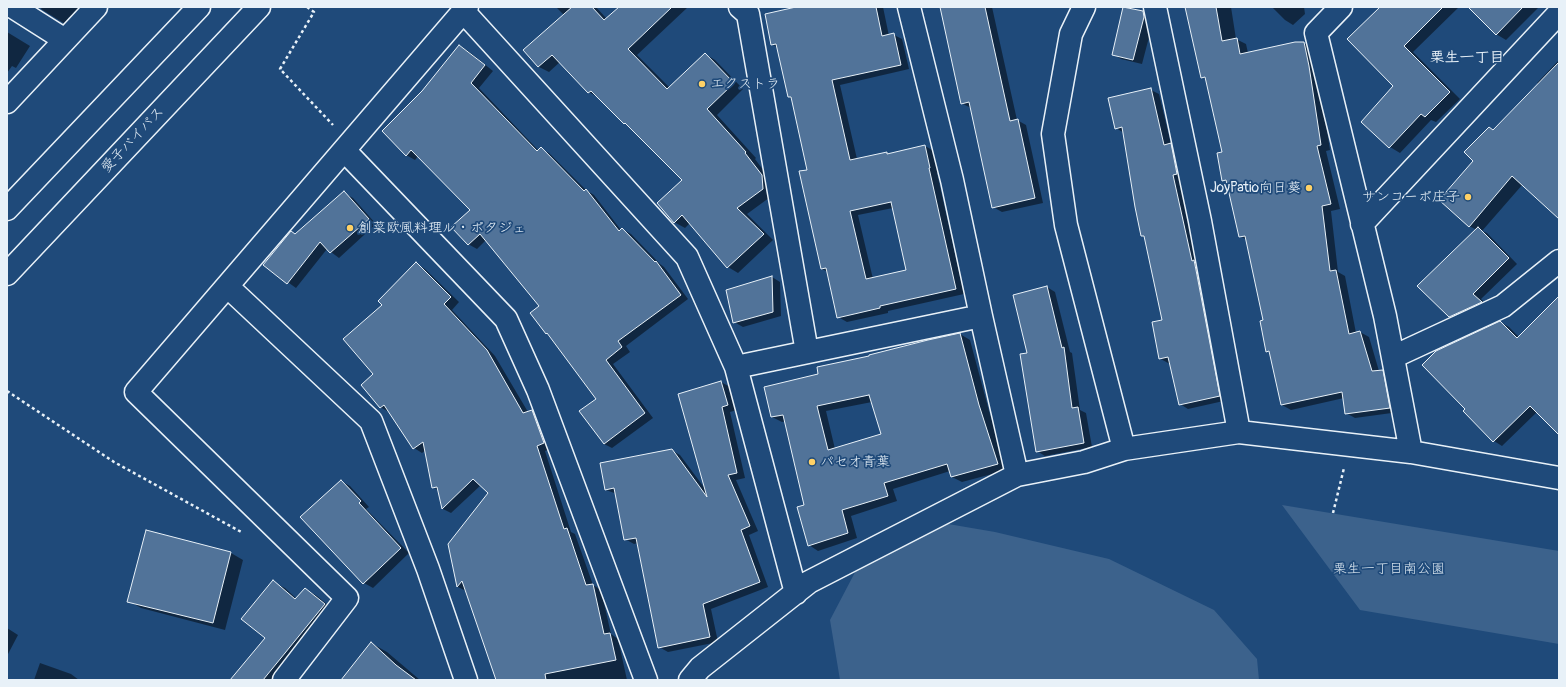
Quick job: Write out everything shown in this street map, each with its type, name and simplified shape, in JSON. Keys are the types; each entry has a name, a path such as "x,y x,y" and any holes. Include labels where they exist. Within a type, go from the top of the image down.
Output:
{"main road":[{"path":"13,7 65,40"},
{"path":"7,102 96,7"},
{"path":"7,209 199,7"},
{"name":"愛子バイパス","path":"7,274 259,7"},
{"path":"740,7 748,14 807,352"},
{"path":"909,7 952,180 1017,475"},
{"path":"1084,7 1071,34 1052,134 1066,225 1124,449"},
{"path":"1154,7 1200,221 1240,432"},
{"path":"1341,7 1316,33 1385,316 1411,452"},
{"path":"284,680 347,598 136,392 465,9 687,257 736,366 796,593"},
{"path":"1362,224 1559,13"},
{"path":"347,147 506,319 538,390 646,680"},
{"path":"1393,357 1504,306 1559,261"},
{"path":"228,286 371,421 428,569 466,680"},
{"path":"736,366 981,316"},
{"path":"690,680 700,668 809,582 1017,475 1084,462 1124,449 1240,432 1411,452 1559,478"}],"path":[{"path":"307,7 314,12 280,69 347,147"},
{"path":"7,391 114,462 263,544 277,530"},
{"path":"1333,513 1350,444"}],"green space":[{"name":"栗生一丁目南公園","path":"1282,505 1559,551 1559,644 1360,610"},
{"path":"913,518 995,532 1109,559 1214,610 1257,659 1259,680 840,680 830,620 874,536"}],"building":[{"path":"572,7 592,7 604,20 619,7 672,7 628,49 667,89 705,53 734,83 707,109 746,152 745,153 762,175 763,189 737,208 764,234 727,268 682,215 674,223 657,203 682,180 591,91 588,93 552,55 538,67 523,50"},
{"path":"796,7 876,7 882,36 894,33 901,65 832,80 850,160 887,152 887,154 925,145 956,289 880,306 880,308 837,318 826,268 821,269 799,171 807,170 791,97 788,97 776,44 771,45 765,14","holes":["891,202 906,270 866,279 850,211"]},
{"path":"940,7 985,7 1010,121 1018,119 1035,198 992,208 969,102 961,104"},
{"path":"1123,7 1143,11 1144,17 1133,60 1112,55"},
{"path":"1185,7 1216,7 1222,41 1237,38 1240,54 1295,42 1304,42 1321,145 1317,146 1331,204 1322,206 1330,271 1336,270 1349,334 1360,331 1372,371 1383,370 1390,408 1345,414 1342,392 1281,405 1269,351 1266,352 1260,321 1263,320 1245,236 1239,237 1226,180 1222,181 1217,153 1222,152 1205,77 1201,78"},
{"path":"1380,7 1443,7 1404,46 1450,92 1425,117 1421,114 1389,148 1361,122 1393,86 1347,39"},
{"path":"1468,7 1523,7 1496,35"},
{"path":"459,45 485,65 471,83 537,151 541,147 584,191 586,189 619,231 622,228 655,262 656,261 681,295 618,341 622,347 606,360 645,413 604,444 579,411 596,399 547,333 546,334 530,313 539,306 480,234 468,245 451,227 470,210 411,150 406,156 382,131 422,91"},
{"path":"1559,62 1559,219 1512,176 1469,227 1439,200 1473,161 1464,152 1489,127 1493,130"},
{"path":"1151,88 1164,145 1171,143 1177,174 1173,175 1192,261 1194,260 1220,396 1179,405 1168,357 1159,359 1152,322 1162,320 1144,236 1141,236 1122,127 1115,129 1108,98"},
{"path":"344,191 369,219 330,253 320,242 287,284 263,265 291,231 295,234"},
{"path":"1478,227 1509,258 1473,294 1482,302 1449,317 1417,286"},
{"path":"416,262 451,297 444,304 487,350 523,413 532,410 544,443 537,446 564,529 567,528 586,585 593,584 604,634 610,633 616,660 545,674 546,680 496,680 462,581 457,587 448,544 488,493 473,479 442,509 437,487 432,488 423,442 413,449 384,405 380,408 361,385 373,374 343,339 382,305 378,301"},
{"path":"772,276 773,312 733,323 726,290"},
{"path":"1047,286 1062,348 1064,347 1072,408 1078,407 1084,443 1036,452 1020,354 1027,353 1013,295"},
{"path":"1559,296 1559,435 1530,406 1493,442 1463,411 1465,409 1422,365 1436,351 1500,321 1517,338"},
{"path":"960,333 979,405 998,464 951,477 947,464 884,483 888,496 842,510 848,533 808,546 797,507 804,505 783,415 771,417 764,387 818,374 817,367 869,356","holes":["869,395 881,434 828,450 817,406"]},
{"path":"721,381 728,405 722,407 737,473 728,475 750,526 741,530 760,582 703,604 710,637 658,648 636,538 624,540 614,488 605,490 600,463 672,449 707,497 678,394"},
{"path":"341,480 361,501 359,503 401,548 363,584 300,517"},
{"path":"146,530 231,552 213,623 127,602"},
{"path":"273,580 295,599 305,588 325,604 263,680 230,680 265,638 241,619"},
{"path":"371,642 396,665 416,680 341,680"}],"place":[{"name":"エクストラ","path":"702,84"},
{"name":"JoyPatio向日葵","path":"1309,188"},
{"name":"サンコーポ庄子","path":"1468,197"},
{"name":"創菜欧風料理ル・ポタジェ","path":"350,228"},
{"name":"パセオ青葉","path":"812,462"}],"district":[{"name":"栗生一丁目","path":"1467,58"}]}
